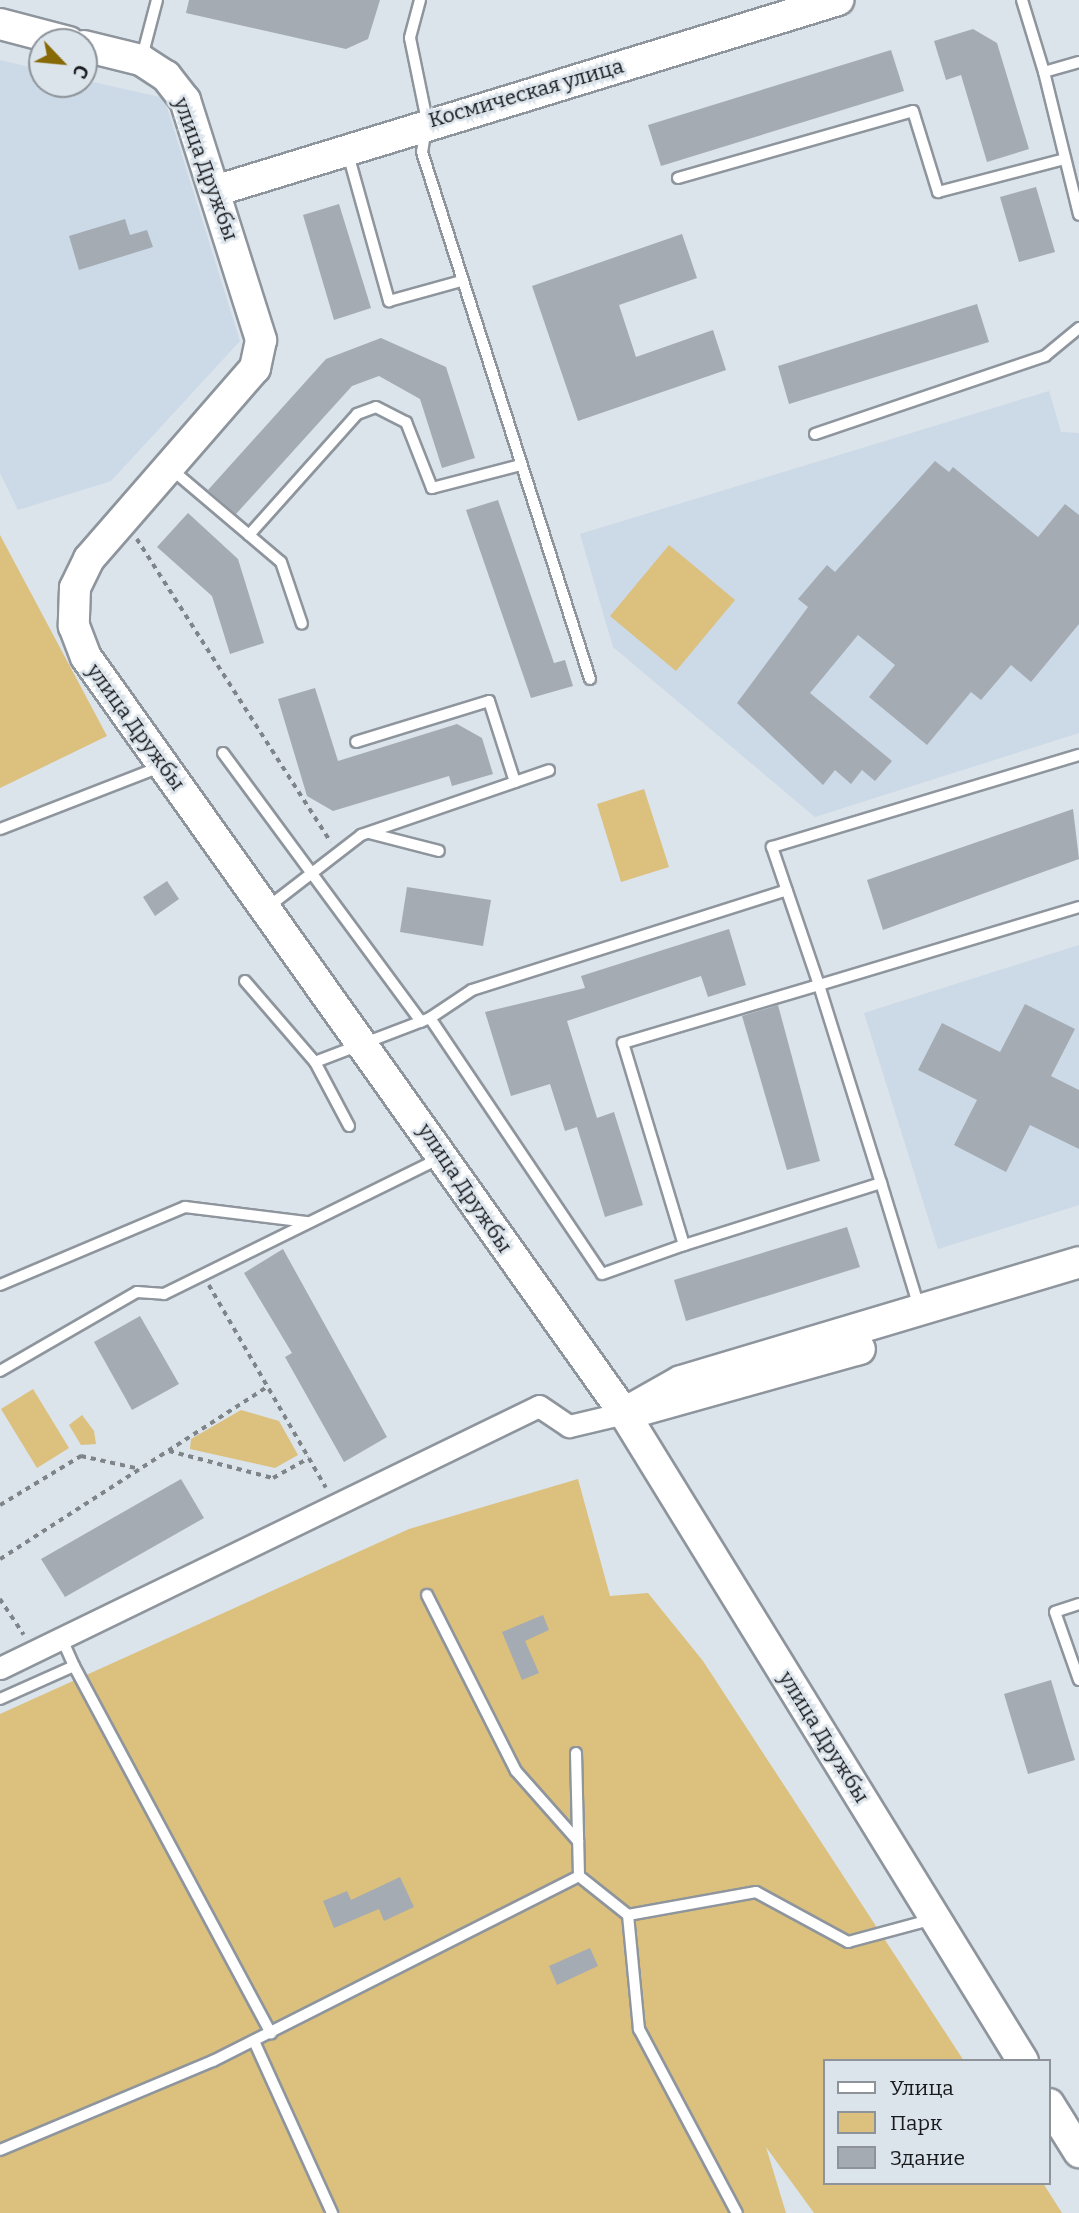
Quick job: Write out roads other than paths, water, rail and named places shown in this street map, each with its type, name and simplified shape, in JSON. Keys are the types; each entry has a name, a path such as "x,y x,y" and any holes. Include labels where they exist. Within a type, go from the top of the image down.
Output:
{"street":[{"name":"Космическая улица","path":"215,191 347,150 427,121 838,0"},
{"path":"0,24 28,31"},
{"name":"улица Дружбы","path":"98,49 141,60 166,75 185,100 261,340 254,368 89,559 75,588 74,626 86,657 367,1044 443,1157 624,1413 1022,2059"},
{"path":"624,1413 681,1381 1079,1262"},
{"path":"0,1668 63,1641 539,1406 569,1426 688,1402 1079,1283"},
{"path":"1051,2107 1079,2152"}],"lane":[{"path":"141,60 157,0"},
{"path":"420,0 410,38 427,121 422,152 517,466 590,679"},
{"path":"1022,0 1044,72 1079,215"},
{"path":"1044,72 1079,62"},
{"path":"678,178 913,111 938,192 1065,159"},
{"path":"347,150 389,301 461,281"},
{"path":"815,435 1045,356 1079,328"},
{"path":"249,535 357,414 376,407 406,422 432,488 517,466"},
{"path":"168,466 281,562 302,624"},
{"path":"356,742 489,701 515,782"},
{"path":"223,753 309,875 426,1020 602,1274 684,1245 881,1183"},
{"path":"920,1310 819,985 772,847 1078,758"},
{"path":"0,829 163,766"},
{"path":"268,907 338,853 369,833 549,771"},
{"path":"369,833 439,851"},
{"path":"315,1062 426,1020 472,990 787,890"},
{"path":"684,1245 623,1043 1079,907"},
{"path":"245,981 315,1062 349,1126"},
{"path":"0,1371 137,1293 164,1294 443,1157"},
{"path":"0,1285 185,1207 308,1222"},
{"path":"427,1595 516,1770 578,1841"},
{"path":"1079,1604 1055,1612 1079,1680"},
{"path":"63,1641 74,1667 271,2033"},
{"path":"0,1699 74,1667"},
{"path":"576,1753 579,1876 628,1915 639,2029 737,2213"},
{"path":"0,2150 271,2033 579,1876"},
{"path":"628,1915 755,1892 848,1942 935,1918"},
{"path":"254,2041 332,2213"}]}
